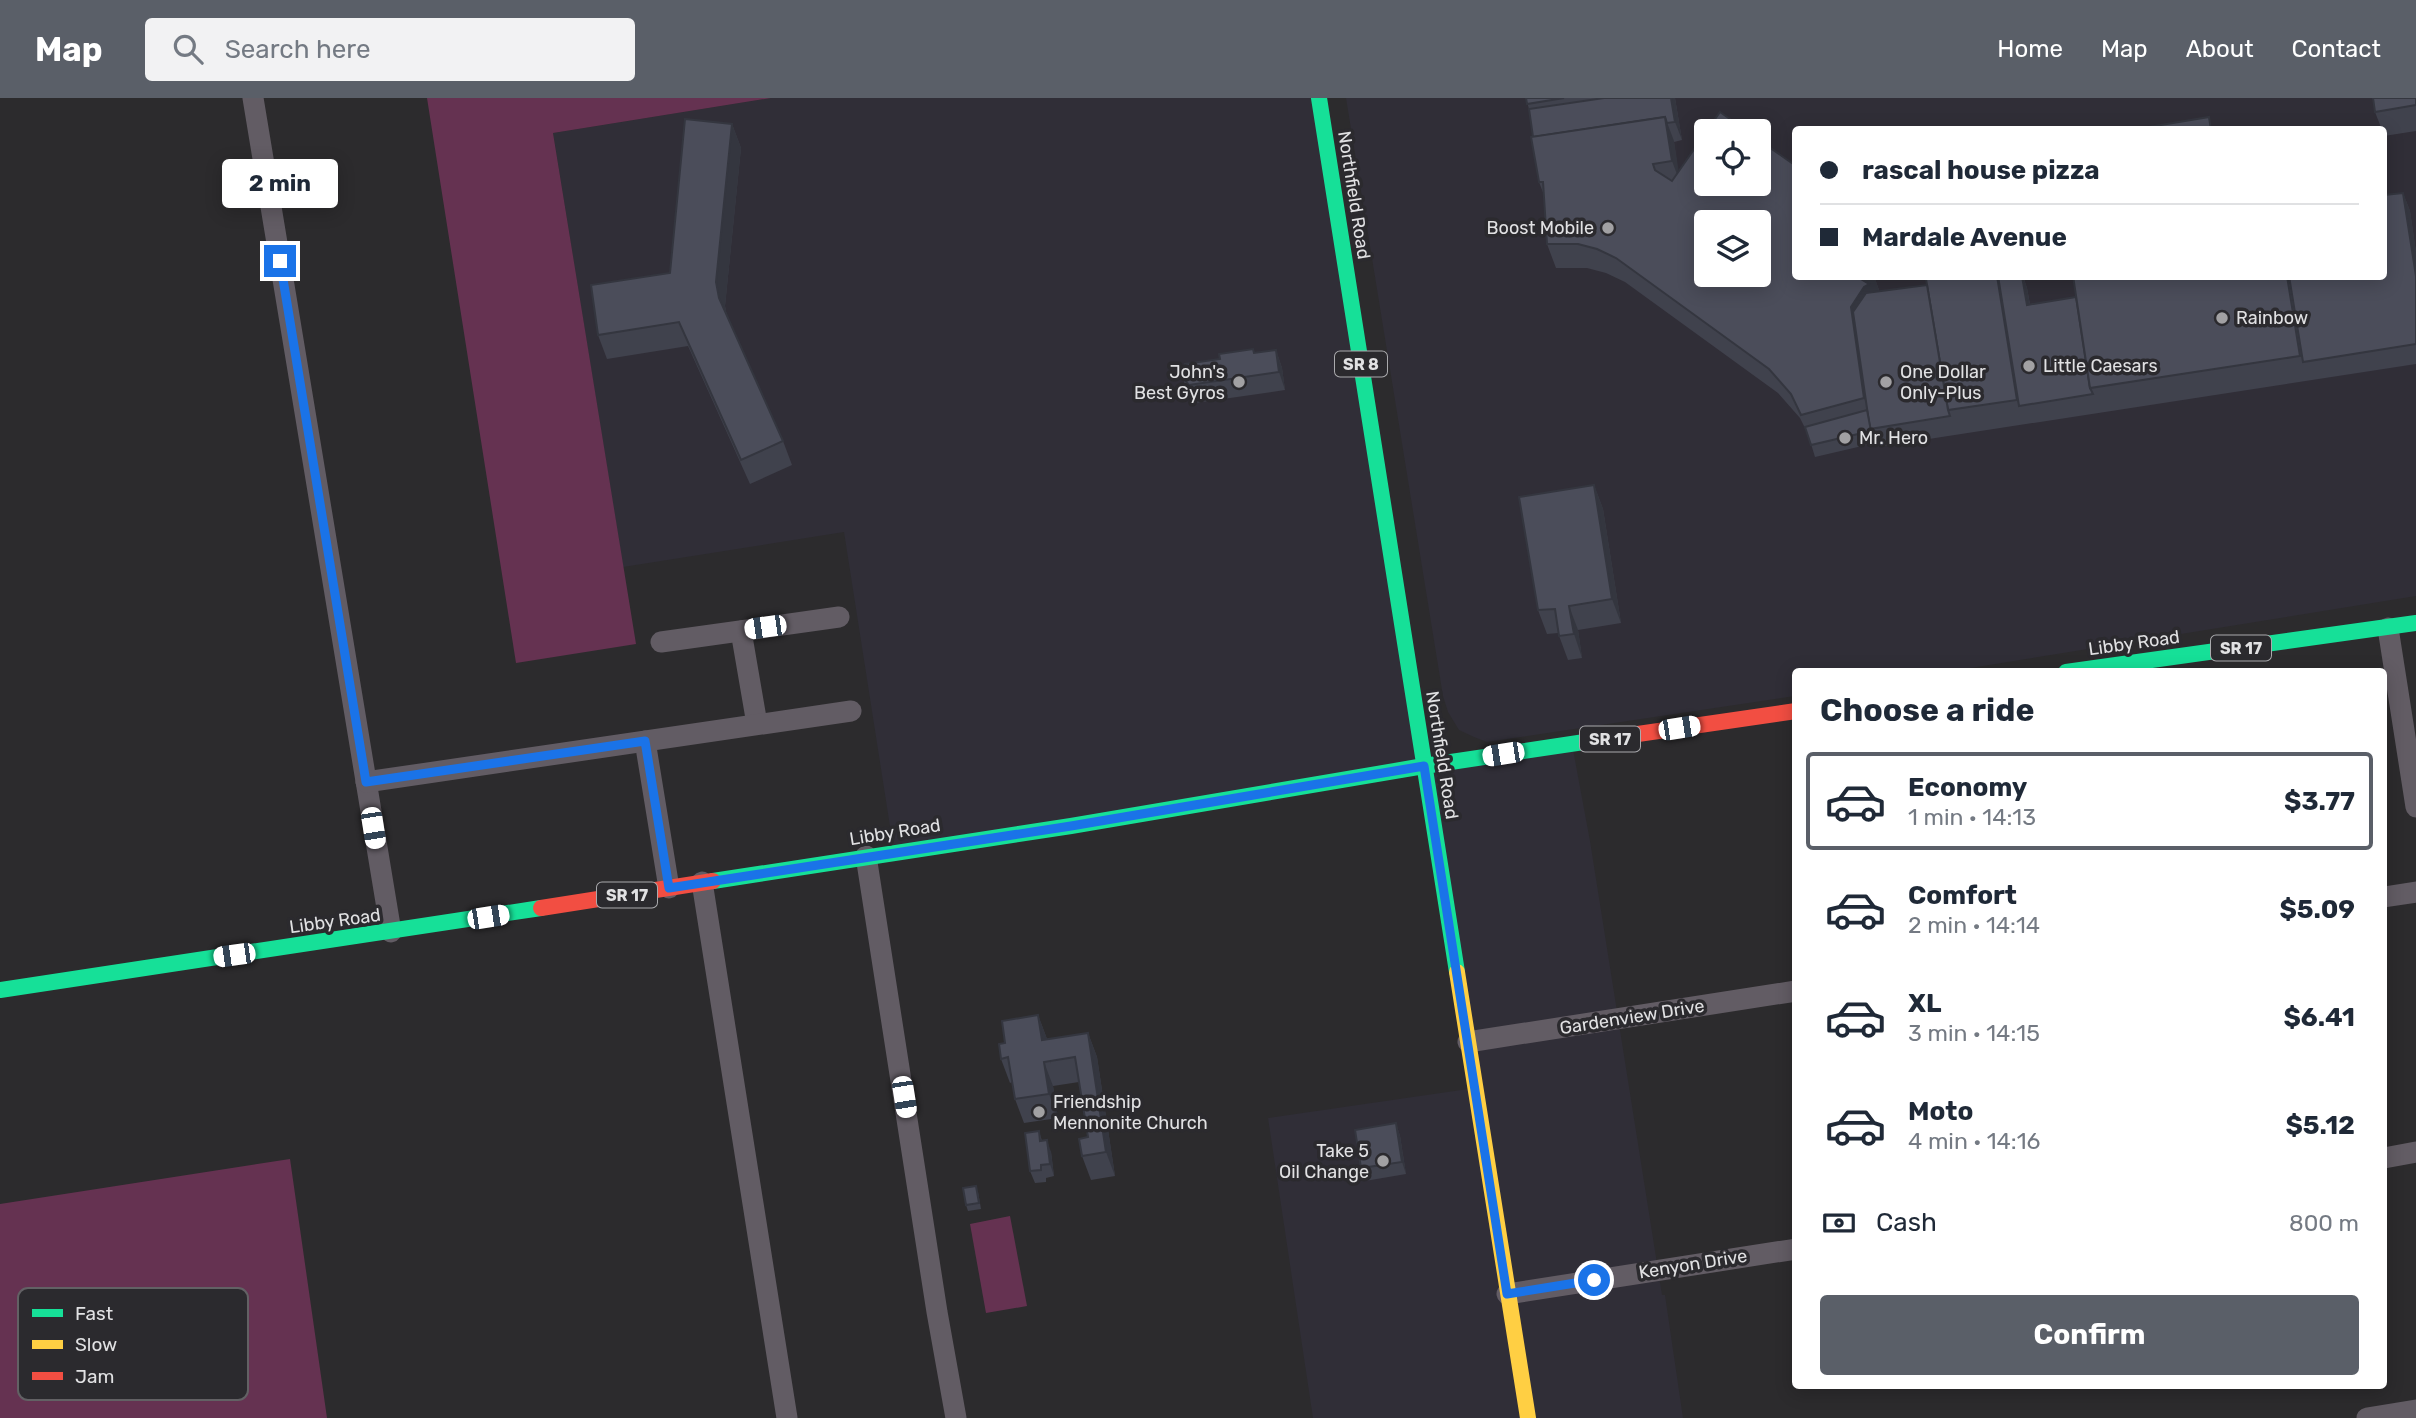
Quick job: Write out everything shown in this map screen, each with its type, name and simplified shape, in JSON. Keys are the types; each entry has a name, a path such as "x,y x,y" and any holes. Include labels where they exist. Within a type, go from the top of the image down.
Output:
{"main road":[{"name":"Northfield Road","path":"1319,98 1528,1418"},
{"name":"Libby Road","path":"2095,668 2416,623"},
{"name":"Libby Road","path":"0,990 1071,826 1424,766 1792,711"}],"street":[{"path":"253,98 391,932"},
{"path":"661,642 839,617"},
{"path":"2388,628 2416,807"},
{"path":"741,631 757,724"},
{"path":"366,782 851,711"},
{"path":"645,741 669,888"},
{"path":"866,856 956,1418"},
{"path":"702,883 787,1418"},
{"path":"2387,897 2416,892"},
{"name":"Gardenview Drive","path":"1468,1042 1792,992"},
{"path":"2387,1157 2416,1153"},
{"name":"Kenyon Drive","path":"1507,1294 1792,1249"},
{"path":"2367,1418 2416,1410"}],"shaded area":[{"path":"427,98 771,98 553,133 636,644 516,663"},
{"path":"771,98 1319,98 1424,766 1572,744 1590,841 1662,1295 1665,1295 1683,1418 1313,1418 1268,1118 1475,1088 1424,767 894,852 844,532 623,567 553,133"},
{"path":"1346,98 2416,98 2416,596 1971,668 1792,668 1792,696 1487,742 1459,730 1448,712 1443,696"},
{"path":"290,1159 327,1418 0,1418 0,1204"},
{"path":"1010,1216 1027,1306 986,1313 970,1224"}],"building":[{"path":"1526,98 1564,98 1527,104"},
{"path":"1604,98 1671,98 1675,122 1667,123 1665,117 1533,137 1529,109"},
{"path":"2373,98 2416,98 2416,105 2375,112"},
{"path":"1720,112 1730,119 1715,119"},
{"path":"1665,117 1672,161 1653,164 1655,170 1672,181 1694,149 1694,196 1771,196 1771,148 1792,163 1792,280 1863,280 1869,284 1851,307 1864,398 1801,415 1791,394 1769,369 1616,258 1578,244 1547,244 1543,182 1539,182 1531,137"},
{"path":"2209,117 2210,126 2155,126"},
{"path":"685,119 732,124 716,282 719,298 783,441 741,460 679,322 598,335 591,285 670,273"},
{"path":"2403,193 2416,276 2416,344 2303,362 2290,280 2387,280 2387,195"},
{"path":"1926,280 1998,280 2017,400 1948,410"},
{"path":"1999,280 2023,280 2027,305 2076,297 2093,394 2019,406"},
{"path":"2074,280 2288,280 2300,356 2090,388"},
{"path":"1927,285 1950,416 1870,429 1853,312 1866,293"},
{"path":"1253,349 1254,353 1276,350 1279,372 1189,385 1182,376 1185,364 1220,359 1219,354"},
{"path":"1867,410 1871,431 1811,445 1805,427"},
{"path":"1594,485 1612,599 1569,606 1574,634 1559,636 1555,609 1538,610 1519,497"},
{"path":"1038,1015 1042,1040 1088,1033 1106,1152 1082,1156 1079,1139 1088,1137 1075,1057 1044,1062 1049,1094 1015,1099 1008,1057 1001,1059 999,1044 1005,1043 1002,1021"},
{"path":"1396,1123 1402,1162 1361,1168 1355,1130"},
{"path":"1039,1131 1040,1141 1047,1140 1050,1164 1041,1165 1041,1170 1030,1171 1025,1133"},
{"path":"976,1186 979,1203 966,1205 963,1188"}],"traffic: fast":[{"path":"1319,98 1457,972"},
{"path":"2095,668 2416,623"},
{"path":"713,881 1631,735"},
{"path":"0,990 541,908"}],"traffic: slow":[{"path":"1457,972 1528,1418"}],"traffic: jam":[{"path":"1631,735 1792,712"},
{"path":"541,908 713,881"}],"place":[{"name":"Boost Mobile","path":"1608,228"},
{"name":"Rainbow","path":"2222,318"},
{"name":"Little Caesars","path":"2029,366"},
{"name":"John's Best Gyros","path":"1239,382"},
{"name":"One Dollar Only-Plus","path":"1886,382"},
{"name":"Mr. Hero","path":"1845,438"},
{"name":"Friendship Mennonite Church","path":"1039,1112"},
{"name":"Take 5 Oil Change","path":"1383,1161"}],"route":[{"path":"280,261 366,782 645,741 669,888 1071,826 1424,766 1507,1294 1594,1280"}]}
